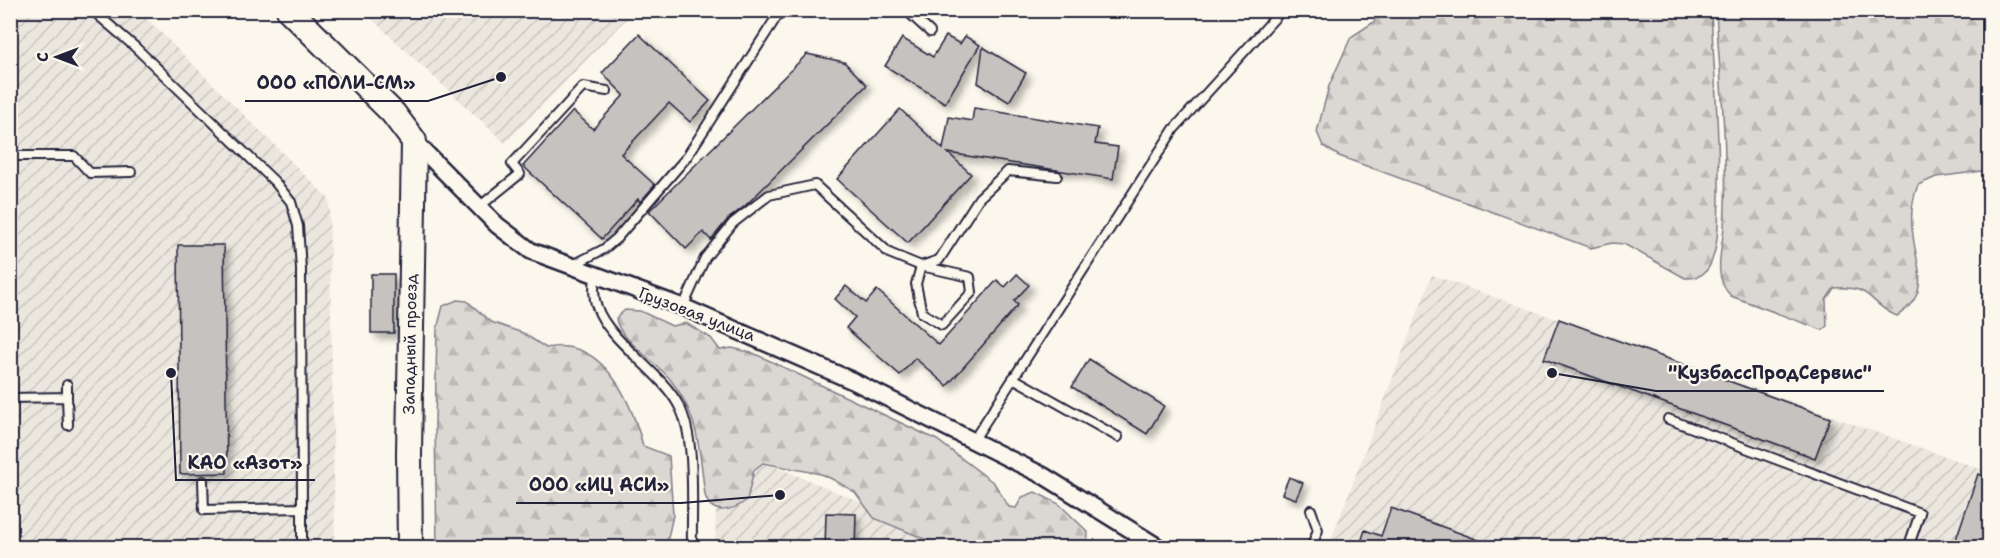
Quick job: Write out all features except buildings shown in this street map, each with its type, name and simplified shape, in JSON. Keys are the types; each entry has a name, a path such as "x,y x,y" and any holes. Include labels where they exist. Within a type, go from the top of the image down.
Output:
{"main road":[{"name":"Грузовая улица","path":"289,10 393,113 414,141"},
{"name":"Западный проезд","path":"410,548 409,454 414,141"}],"street":[{"name":"Грузовая улица","path":"414,141 519,244 569,267 683,307 843,376 1044,476 1134,540 1160,548"}],"lane":[{"path":"92,10 135,46 275,182 291,201 297,226 301,269 302,548"},
{"path":"569,267 604,249 617,238 686,158 781,10"},
{"path":"906,10 930,32"},
{"path":"973,441 1174,129 1282,10"},
{"path":"479,207 520,174 512,164 583,87 607,91"},
{"path":"10,156 74,156 90,173 131,172"},
{"path":"921,266 939,260 979,198 1008,171 1057,176"},
{"path":"683,307 705,258 733,223 769,195 815,185 889,254 921,266 970,278 972,292 942,325 922,313 916,284 921,266"},
{"path":"595,275 594,294 597,309 611,329 663,383 679,406 689,431 692,548"},
{"path":"1013,378 1118,437"},
{"path":"67,386 68,425"},
{"path":"10,398 67,397"},
{"path":"1668,419 1920,513 1908,548"},
{"path":"203,481 204,510 302,508"},
{"path":"1311,510 1318,530 1311,548"}],"shaded area":[{"path":"10,11 139,11 329,199 335,547 11,547"},
{"path":"363,11 634,11 505,143"},
{"path":"1432,275 1989,472 1989,547 1328,548"},
{"path":"718,443 970,547 715,548"}],"green space":[{"path":"1377,11 1711,11 1718,129 1719,200 1716,246 1705,272 1699,276 1685,278 1624,244 1612,243 1591,248 1339,156 1323,146 1317,132 1329,86 1351,37 1374,22"},
{"path":"1716,11 1989,11 1989,170 1936,177 1918,185 1911,216 1920,280 1915,298 1897,316 1864,293 1848,288 1834,288 1826,300 1827,326 1822,330 1731,296 1725,289 1720,272 1725,173"},
{"path":"457,300 467,301 491,322 523,333 546,348 566,347 584,352 599,362 611,375 631,410 643,446 669,456 673,515 666,547 437,547 435,425 437,329 443,306"},
{"path":"625,310 640,311 672,326 686,323 711,338 720,350 732,348 753,353 937,440 994,483 1009,507 1016,508 1022,497 1035,492 1059,504 1088,532 1087,547 944,547 874,518 855,492 832,479 821,474 763,463 754,470 747,500 729,509 712,507 705,495 696,434 687,407 670,379 623,333 616,318"}],"place":[{"name":"ООО «ПОЛИ-СМ»","path":"501,77"},
{"name":"КАО «Азот»","path":"171,373"},
{"name":"\"КузбассПродСервис\"","path":"1552,373"},
{"name":"ООО «ИЦ АСИ»","path":"780,495"}]}
